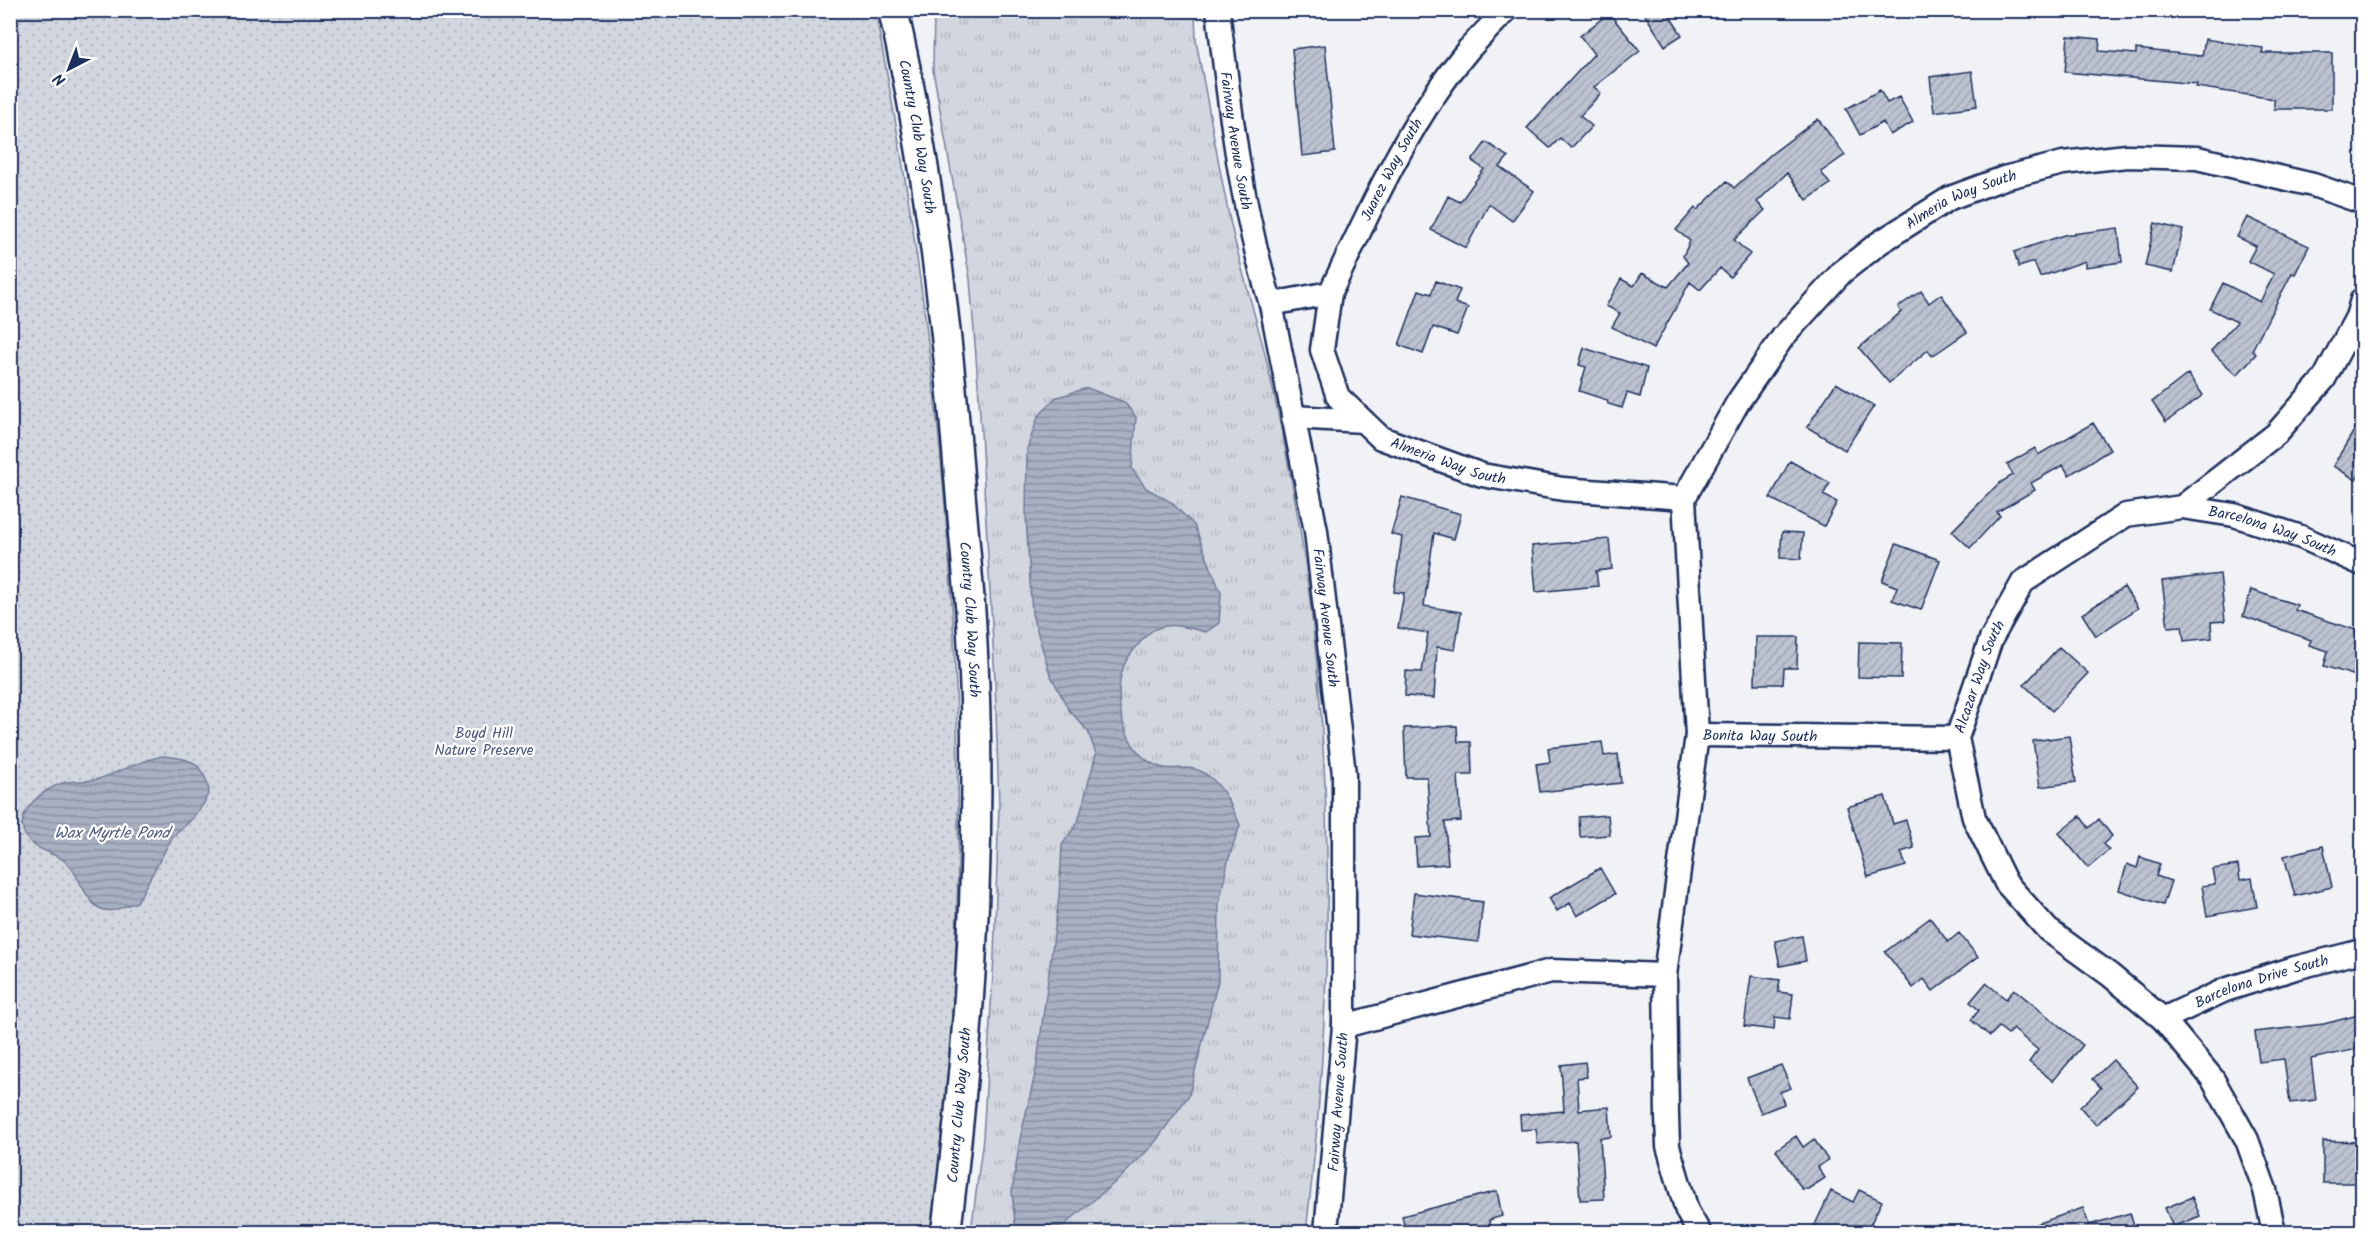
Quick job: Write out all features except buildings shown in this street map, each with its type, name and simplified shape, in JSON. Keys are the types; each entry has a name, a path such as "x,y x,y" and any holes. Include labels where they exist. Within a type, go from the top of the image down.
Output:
{"street":[{"name":"Country Club Way South","path":"893,10 925,183 950,360 972,635 976,776 973,936 959,1130 946,1233"},
{"name":"Fairway Avenue South","path":"1218,10 1238,171 1260,269 1271,304 1316,531 1344,774 1344,1026 1326,1233"},
{"name":"Juarez Way South","path":"1329,293 1388,172 1427,107 1468,51 1506,10"},
{"name":"Almeria Way South","path":"1329,293 1322,350 1338,397 1381,438 1482,475 1563,489 1684,498 1738,402 1783,337 1842,272 1879,243 1950,198 2004,178 2063,163 2127,156 2207,160 2313,185 2362,202"},
{"path":"1271,304 1329,293"},
{"name":"Alcazar Way South","path":"2274,1233 2265,1190 2247,1140 2212,1078 2163,1019 2110,975 2048,930 2006,883 1974,818 1957,738 1991,639 2023,582 2126,515 2182,507 2276,434 2317,387 2357,317 2362,300"},
{"path":"1293,417 1363,421"},
{"path":"1684,498 1697,735"},
{"name":"Barcelona Way South","path":"2182,507 2234,515 2301,537 2362,564"},
{"name":"Bonita Way South","path":"1699,1233 1687,1210 1668,1146 1665,975 1697,735 1957,738"},
{"name":"Barcelona Drive South","path":"2163,1019 2225,990 2295,968 2362,951"},
{"path":"1344,1026 1551,971 1665,975"},
{"path":"1332,1179 1342,1233"}],"green space":[{"name":"Boyd Hill Nature Preserve","path":"10,11 875,11 902,162 925,314 942,467 953,620 958,773 957,926 948,1079 932,1232 11,1232"},
{"path":"934,11 1195,11 1196,41 1226,202 1277,406 1297,510 1315,646 1326,813 1326,981 1322,1065 1306,1232 971,1232 983,1138 994,957 999,805 995,679 970,279 933,70"}],"water":[{"path":"1087,388 1124,402 1136,417 1132,469 1146,488 1171,502 1194,525 1221,593 1219,623 1206,632 1173,626 1157,628 1150,632 1132,652 1124,664 1120,681 1120,710 1124,725 1137,751 1148,761 1160,767 1190,768 1211,778 1224,794 1240,825 1228,861 1219,904 1218,981 1189,1095 1153,1145 1119,1179 1063,1226 1052,1232 1019,1232 1015,1223 1012,1192 1020,1139 1036,1070 1059,897 1062,845 1078,822 1096,754 1088,731 1069,710 1050,674 1032,614 1026,517 1027,449 1038,417 1055,398"},
{"name":"Wax Myrtle Pond","path":"162,756 180,758 194,763 203,773 209,791 204,803 190,821 173,836 137,902 115,910 105,910 91,901 72,868 66,862 31,843 27,838 23,829 26,811 40,796 58,785 70,781 98,779"}]}
